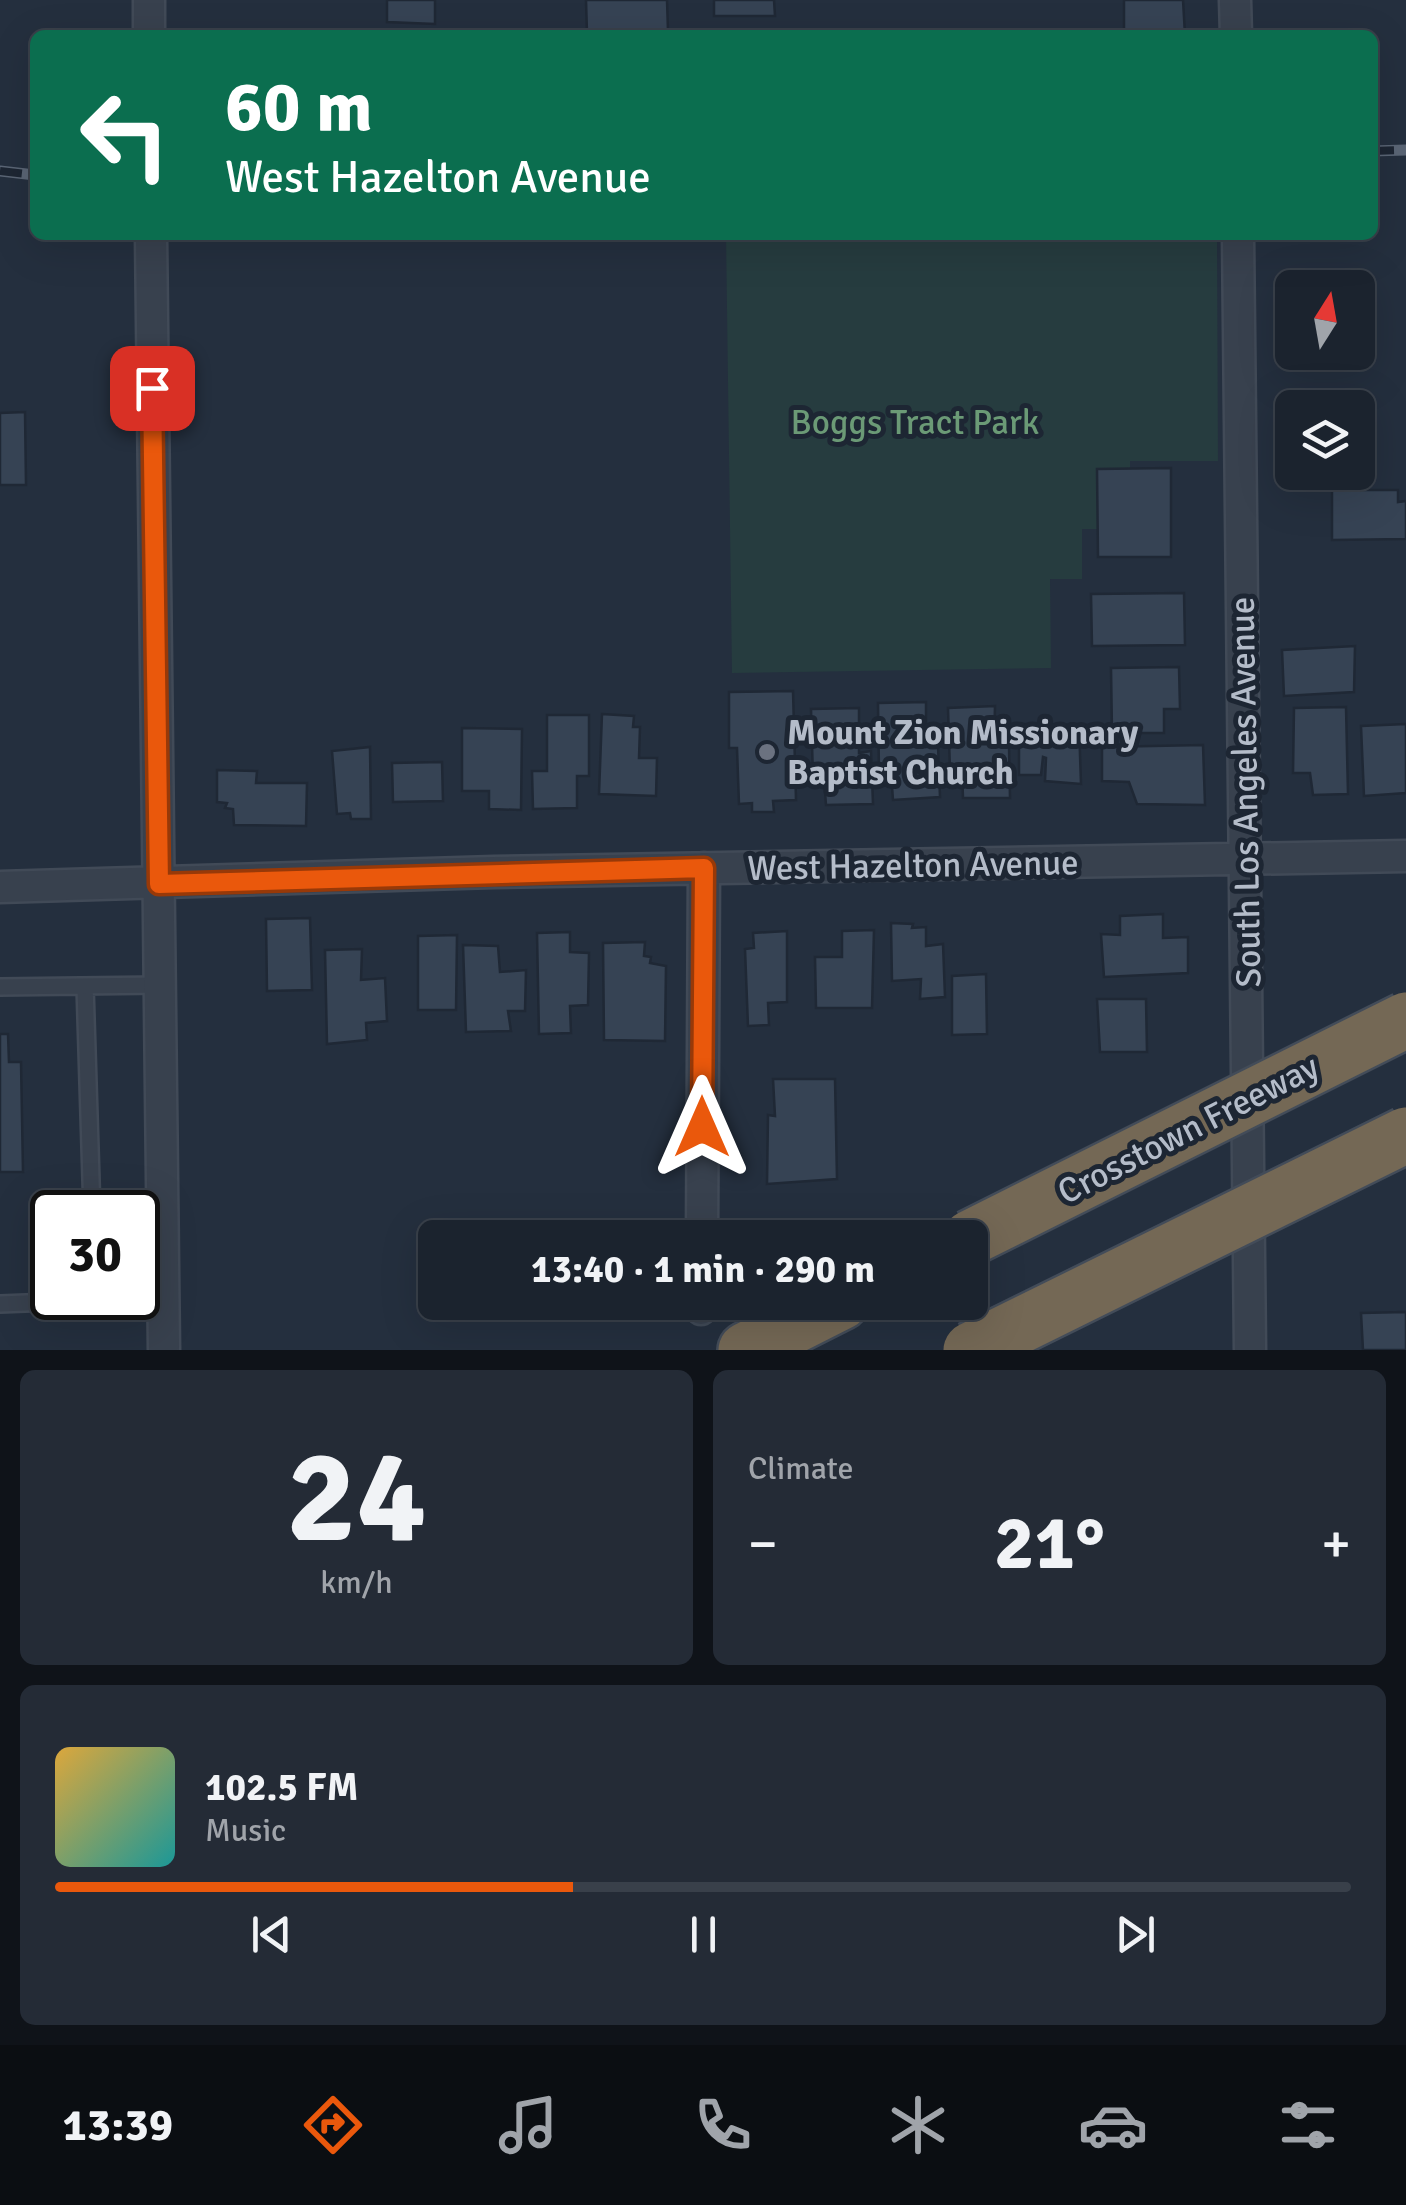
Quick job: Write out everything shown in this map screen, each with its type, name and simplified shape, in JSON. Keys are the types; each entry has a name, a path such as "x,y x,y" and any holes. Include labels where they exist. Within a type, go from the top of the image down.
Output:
{"highway":[{"name":"Crosstown Freeway","path":"988,1229 1406,1020"},
{"path":"970,1350 1406,1135"},
{"path":"746,1350 805,1320"}],"street":[{"path":"149,0 149,30"},
{"path":"1236,0 1236,30"},
{"path":"151,240 164,1350"},
{"name":"South Los Angeles Avenue","path":"1238,240 1250,1350"},
{"name":"West Hazelton Avenue","path":"0,887 704,868 1406,856"},
{"path":"702,1220 704,868"}],"lane":[{"path":"86,986 91,1190"},
{"path":"0,987 160,986"},
{"path":"0,1304 30,1303"}],"green space":[{"name":"Boggs Tract Park","path":"726,240 1217,240 1218,461 1130,461 1130,469 1097,469 1097,529 1082,529 1082,579 1050,579 1051,668 732,673"}],"building":[{"path":"387,0 435,0 435,24 387,22"},
{"path":"586,0 667,0 668,30 587,30"},
{"path":"714,0 774,0 775,16 714,16"},
{"path":"1124,0 1183,0 1185,30 1124,30"},
{"path":"25,412 26,485 0,485 0,413"},
{"path":"1171,468 1171,557 1098,557 1097,469"},
{"path":"1332,490 1398,490 1398,502 1406,501 1406,539 1332,540"},
{"path":"1184,593 1185,645 1092,646 1091,594"},
{"path":"1355,646 1354,692 1284,696 1282,650"},
{"path":"1179,667 1180,709 1164,709 1164,733 1112,733 1111,668"},
{"name":"Mount Zion Missionary Baptist Church","path":"793,691 796,800 773,801 774,812 752,812 752,803 739,804 737,748 729,748 729,692"},
{"path":"926,702 926,747 938,745 940,797 893,800 891,772 879,772 878,703"},
{"path":"995,706 994,745 1009,745 1010,798 963,798 962,770 950,771 948,708"},
{"path":"1346,707 1348,794 1313,795 1310,773 1293,773 1294,708"},
{"path":"859,708 859,753 871,751 873,804 826,805 824,778 813,778 811,709"},
{"path":"602,714 634,716 633,727 640,727 639,758 657,758 656,796 599,794"},
{"path":"547,715 589,715 589,776 577,776 577,808 533,809 532,771 547,771"},
{"path":"1019,724 1079,725 1081,784 1045,781 1043,757 1041,775 1019,775"},
{"path":"1406,724 1406,793 1364,796 1361,726"},
{"path":"462,728 522,729 521,810 489,809 489,791 462,791"},
{"path":"1203,745 1205,805 1137,804 1129,782 1102,781 1102,747"},
{"path":"370,747 371,819 337,814 332,751"},
{"path":"442,762 443,801 393,802 392,763"},
{"path":"217,770 257,771 256,783 307,783 306,826 234,825 233,809 225,808 227,803 217,802"},
{"path":"1163,914 1163,938 1188,937 1188,973 1104,977 1101,934 1120,935 1120,916"},
{"path":"310,918 312,990 267,991 266,919"},
{"path":"891,923 926,927 926,946 943,944 945,997 920,999 921,979 892,981"},
{"path":"874,930 872,1008 816,1008 815,957 842,957 842,931"},
{"path":"787,931 787,1002 768,1003 769,1025 748,1026 745,949 754,948 753,933"},
{"path":"570,932 570,952 589,953 588,1005 570,1006 571,1033 539,1034 537,933"},
{"path":"457,935 456,1010 418,1010 418,936"},
{"path":"645,942 644,956 651,957 650,963 666,966 665,1041 604,1040 603,943"},
{"path":"463,945 498,946 500,972 526,970 525,1011 508,1011 511,1031 466,1032"},
{"path":"362,949 361,980 385,978 387,1021 366,1023 367,1040 327,1044 325,950"},
{"path":"986,974 987,1034 952,1035 952,976"},
{"path":"1097,999 1146,999 1147,1052 1100,1052"},
{"path":"0,1034 8,1034 9,1062 21,1062 23,1172 0,1172"},
{"path":"773,1079 835,1079 837,1179 767,1184 768,1115 775,1116"},
{"path":"1406,1312 1406,1350 1363,1350 1361,1313"}],"railway":[{"path":"1378,151 1406,150"},
{"path":"0,171 30,174"}],"place":[{"name":"Mount Zion Missionary Baptist Church","path":"767,752"}],"route":[{"path":"152,388 159,884 704,868 702,1127"}]}
